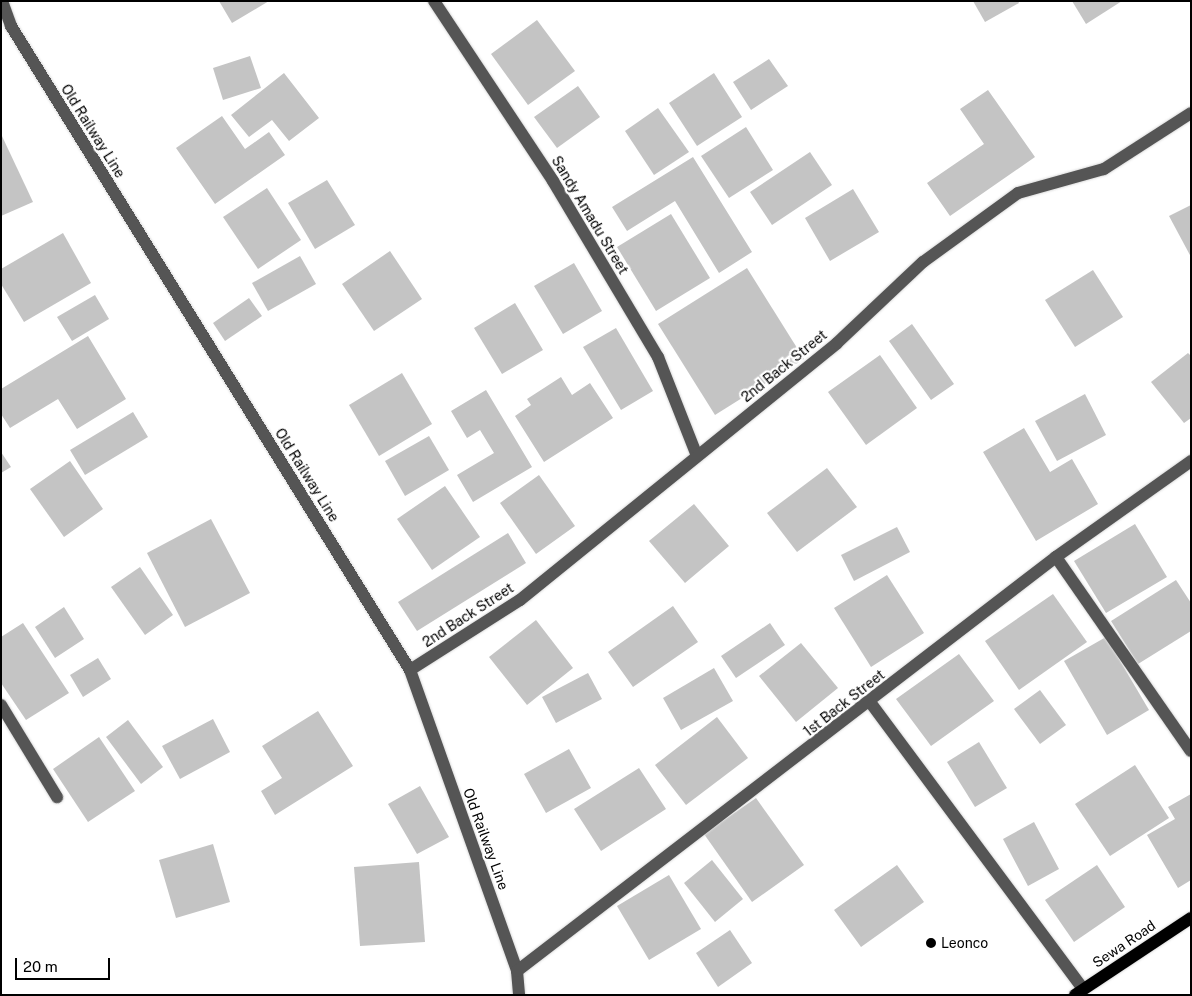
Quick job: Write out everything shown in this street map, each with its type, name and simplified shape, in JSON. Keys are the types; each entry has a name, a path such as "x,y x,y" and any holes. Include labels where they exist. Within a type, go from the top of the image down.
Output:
{"main road":[{"name":"Sewa Road","path":"1079,992 1191,918"}],"street":[{"name":"Old Railway Line","path":"2,1 6,29 410,670 517,971 519,995"},
{"name":"Sandy Amadu Street","path":"434,1 553,181 658,357 698,456"},
{"name":"2nd Back Street","path":"410,670 520,600 837,342 923,262 1018,192 1104,169 1191,113"},
{"name":"1st Back Street","path":"517,971 870,702 1056,557 1191,460"},
{"path":"1056,557 1191,751"},
{"path":"870,702 1079,992"},
{"path":"1,705 57,797"}],"building":[{"path":"219,1 269,1 232,23"},
{"path":"973,1 1018,1 1019,3 985,22"},
{"path":"1072,1 1122,1 1086,24"},
{"path":"537,20 575,71 528,105 491,54"},
{"path":"250,56 261,88 223,100 213,68"},
{"path":"769,59 788,86 751,110 733,82"},
{"path":"284,73 319,118 289,141 272,120 249,137 231,115"},
{"path":"714,73 742,117 697,146 669,103"},
{"path":"578,86 600,117 557,148 534,117"},
{"path":"988,90 1035,157 950,216 927,183 984,144 960,109"},
{"path":"658,108 689,152 654,175 625,131"},
{"path":"222,116 245,149 269,132 285,155 215,204 176,148"},
{"path":"746,127 773,170 729,198 701,156"},
{"path":"1,134 33,202 1,216"},
{"path":"810,152 832,185 772,225 750,192"},
{"path":"693,157 752,252 719,273 675,201 627,231 612,207"},
{"path":"327,180 355,225 315,249 288,203"},
{"path":"267,188 301,240 258,269 223,217"},
{"path":"853,189 879,232 830,261 805,218"},
{"path":"1191,205 1191,257 1169,216"},
{"path":"671,214 710,278 656,311 617,247"},
{"path":"63,233 91,283 24,322 1,284 1,269"},
{"path":"390,251 422,299 374,331 342,284"},
{"path":"300,256 316,284 268,311 252,283"},
{"path":"574,263 602,311 563,334 534,286"},
{"path":"747,268 804,359 715,415 658,324"},
{"path":"1093,270 1123,317 1075,347 1045,300"},
{"path":"95,295 109,319 72,341 57,317"},
{"path":"249,298 262,316 225,341 213,323"},
{"path":"515,303 543,350 502,374 474,328"},
{"path":"912,324 954,384 931,400 889,341"},
{"path":"616,328 653,391 621,410 583,347"},
{"path":"88,336 126,399 77,429 58,399 10,428 1,414 1,389"},
{"path":"1188,353 1191,356 1191,418 1184,423 1151,382"},
{"path":"880,355 917,408 866,445 828,392"},
{"path":"402,373 432,424 379,456 349,405"},
{"path":"561,377 572,395 590,383 613,418 544,462 515,416 531,405 527,399"},
{"path":"486,390 532,467 473,502 457,475 494,453 480,430 467,438 451,411"},
{"path":"1085,394 1106,435 1057,461 1035,421"},
{"path":"133,412 148,437 85,475 70,450"},
{"path":"1024,428 1050,472 1072,459 1098,504 1036,541 983,452"},
{"path":"429,436 449,470 405,496 385,461"},
{"path":"1,452 11,467 1,473"},
{"path":"70,461 103,509 64,537 30,489"},
{"path":"827,468 857,507 797,552 767,513"},
{"path":"539,475 575,526 536,554 500,503"},
{"path":"445,486 480,537 432,570 397,519"},
{"path":"694,504 729,546 685,583 649,541"},
{"path":"211,519 250,593 185,627 147,553"},
{"path":"1135,524 1167,577 1106,613 1074,561"},
{"path":"897,527 910,552 854,581 841,555"},
{"path":"508,533 526,563 417,631 398,602"},
{"path":"140,567 173,615 145,635 111,587"},
{"path":"887,575 924,633 871,667 834,608"},
{"path":"1176,580 1191,603 1191,631 1138,664 1111,621"},
{"path":"1053,594 1087,642 1019,690 985,641"},
{"path":"673,606 698,642 633,687 608,652"},
{"path":"64,607 84,639 55,658 35,627"},
{"path":"536,620 573,668 527,705 489,657"},
{"path":"23,623 69,693 26,720 1,683 1,637"},
{"path":"770,623 785,645 736,678 721,656"},
{"path":"1106,637 1149,710 1107,735 1064,661"},
{"path":"801,643 838,688 796,722 759,676"},
{"path":"959,654 994,701 931,746 896,699"},
{"path":"98,658 111,679 83,697 70,675"},
{"path":"714,668 733,701 681,730 663,698"},
{"path":"588,673 602,699 556,723 542,697"},
{"path":"1040,690 1066,725 1040,744 1014,709"},
{"path":"318,711 353,766 275,815 261,791 282,778 262,746"},
{"path":"717,717 748,758 686,805 655,765"},
{"path":"213,719 230,752 180,779 162,746"},
{"path":"128,720 163,767 141,784 106,737"},
{"path":"99,737 135,791 88,822 53,769"},
{"path":"979,742 1007,788 975,807 947,762"},
{"path":"569,749 591,788 546,813 524,774"},
{"path":"1135,765 1169,818 1110,856 1075,804"},
{"path":"639,768 666,809 601,851 574,809"},
{"path":"420,786 449,837 417,854 388,804"},
{"path":"1191,794 1191,880 1178,888 1147,835 1175,819 1168,807"},
{"path":"756,798 804,865 752,902 704,834"},
{"path":"1034,822 1059,869 1028,886 1003,839"},
{"path":"213,844 230,902 176,918 159,860"},
{"path":"712,860 743,899 715,922 684,883"},
{"path":"419,862 425,942 360,946 354,867"},
{"path":"897,865 924,902 861,947 834,910"},
{"path":"1097,865 1125,907 1074,942 1045,900"},
{"path":"669,875 701,929 649,960 617,906"},
{"path":"730,930 752,963 718,987 696,953"}],"place":[{"name":"Leonco","path":"931,943"}]}
